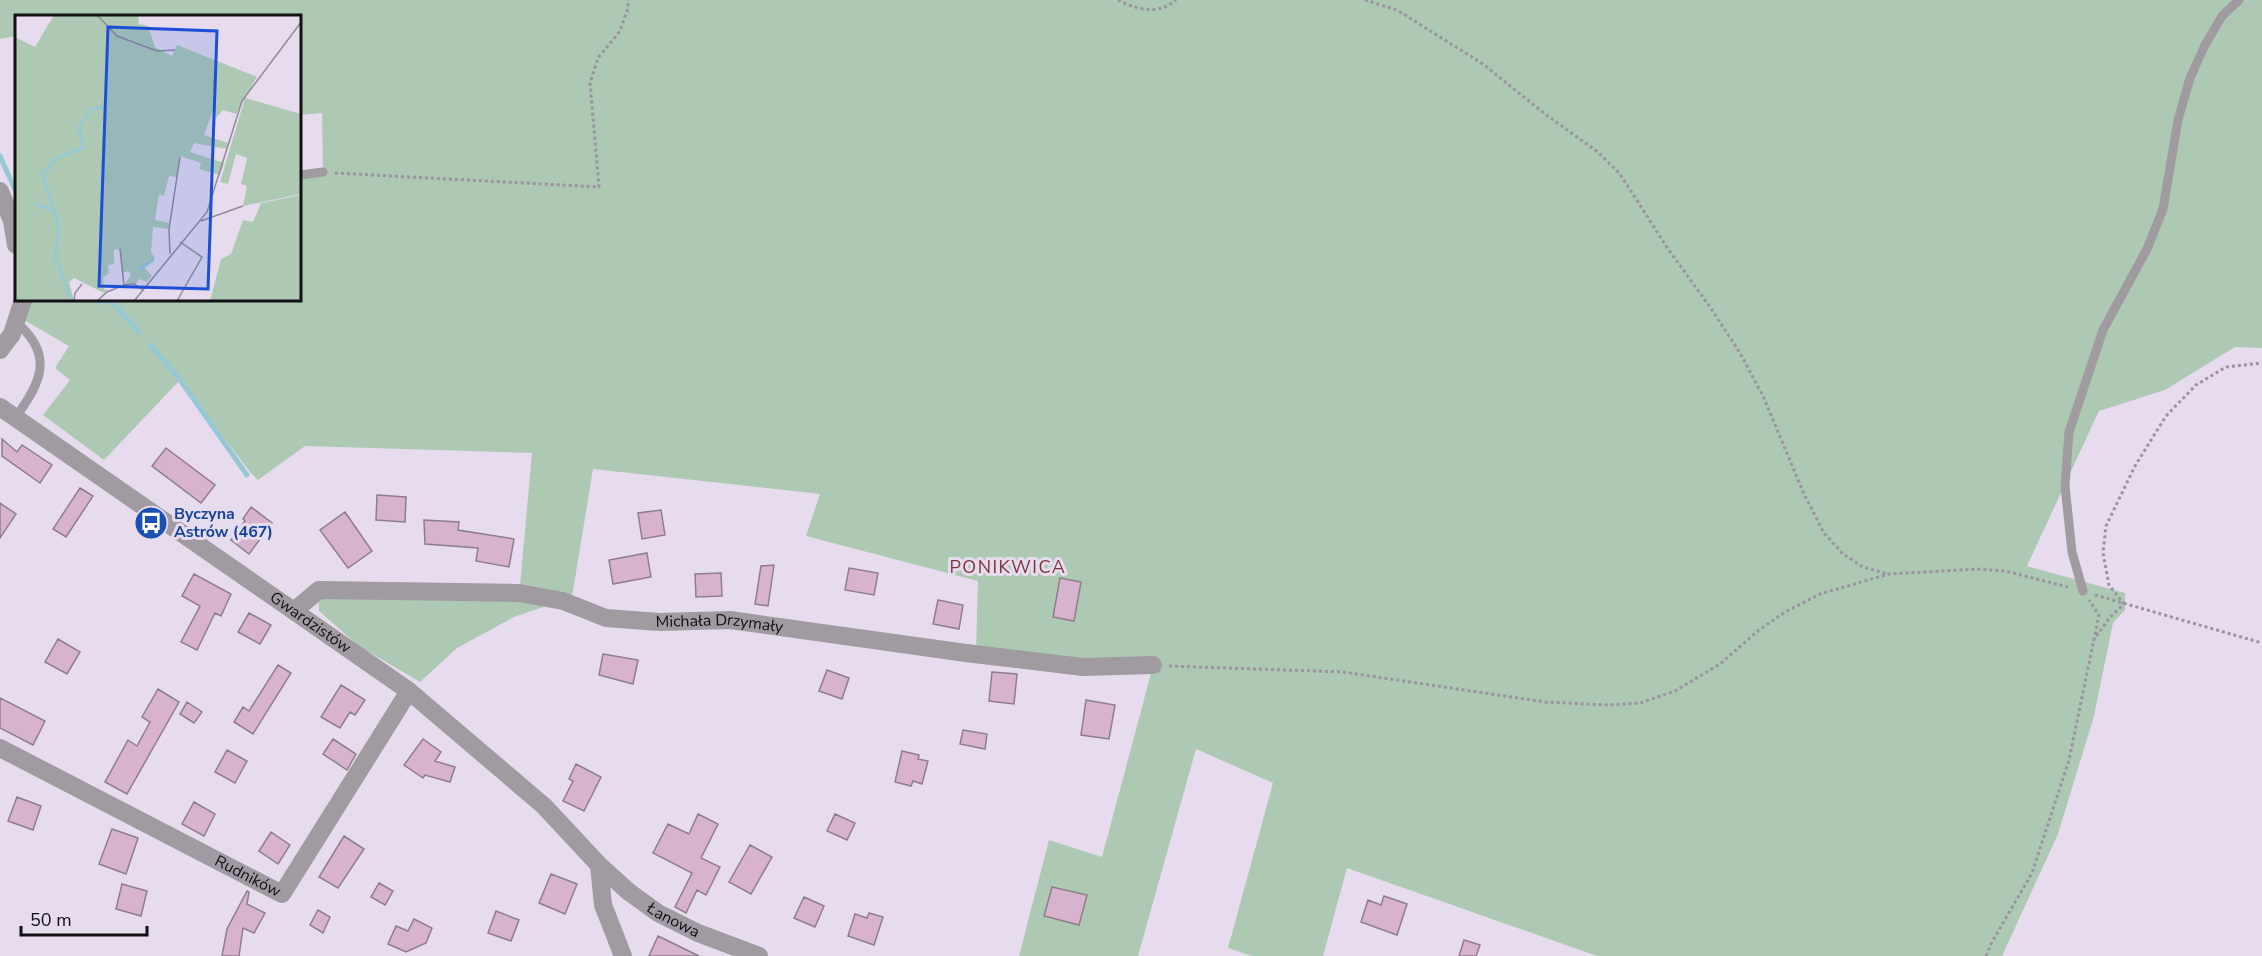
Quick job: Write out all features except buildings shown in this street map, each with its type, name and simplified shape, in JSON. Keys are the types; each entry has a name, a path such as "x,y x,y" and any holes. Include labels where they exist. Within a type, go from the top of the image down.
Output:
{"street":[{"path":"0,191 14,220"},
{"path":"0,350 12,334 22,302"},
{"name":"Gwardzistów","path":"0,407 410,691 544,806 599,865"},
{"name":"Michała Drzymały","path":"295,610 319,590 519,593 563,601 606,618 659,622 730,620 1083,667 1153,665"},
{"name":"Rudników","path":"0,748 282,894 410,691"},
{"path":"599,865 603,905 623,956"},
{"name":"Łanowa","path":"599,865 629,892 667,918 759,956"}],"lane":[{"path":"2083,591 2072,552 2065,486 2068,432 2103,330 2147,249 2163,209 2178,120 2190,78 2205,45 2222,16 2239,0"},
{"path":"302,175 323,172"},
{"path":"15,418 35,390 40,373 38,350 29,333 16,322"}],"path":[{"path":"323,172 599,187 590,83 598,58 620,31 628,8 628,0"},
{"path":"1118,0 1128,5 1154,11 1176,0"},
{"path":"1365,0 1397,10 1483,64 1545,114 1598,152 1620,174 1668,249 1740,352 1763,396 1803,494 1824,533 1843,554 1863,567 1889,574"},
{"path":"2124,604 2109,585 2103,553 2106,526 2135,466 2166,416 2196,385 2226,368 2262,363"},
{"path":"1153,665 1343,672 1545,702 1608,705 1640,703 1675,691 1720,664 1785,612 1820,594 1889,574 1977,569 2004,571 2083,591 2262,643"},
{"path":"1986,956 2032,873 2069,760 2099,615 2083,591"},
{"path":"2092,642 2110,616 2124,604"}],"green space":[{"path":"0,0 2262,0 2262,348 2235,347 2165,390 2099,411 2027,566 2125,593 2125,610 2113,623 2094,716 2058,834 2002,956 1597,956 1347,868 1323,956 1252,956 1228,948 1273,783 1196,749 1138,956 1019,956 1049,840 1102,857 1154,662 1083,661 976,650 978,581 806,536 820,494 593,469 572,597 520,586 532,453 305,446 258,480 180,380 104,460 43,415 70,380 55,368 69,346 24,320 29,302 302,302 302,176 323,172 322,113 302,115 302,15 15,15 15,36 0,39"},
{"path":"319,590 558,602 514,617 457,648 420,682 359,646 319,611"}],"waterway":[{"path":"0,156 15,190"},
{"path":"107,302 113,303 139,332"},
{"path":"150,345 178,377 247,475"}],"place":[{"name":"Byczyna Astrów (467)","path":"151,523"}],"district":[{"name":"PONIKWICA","path":"1008,567"}]}
